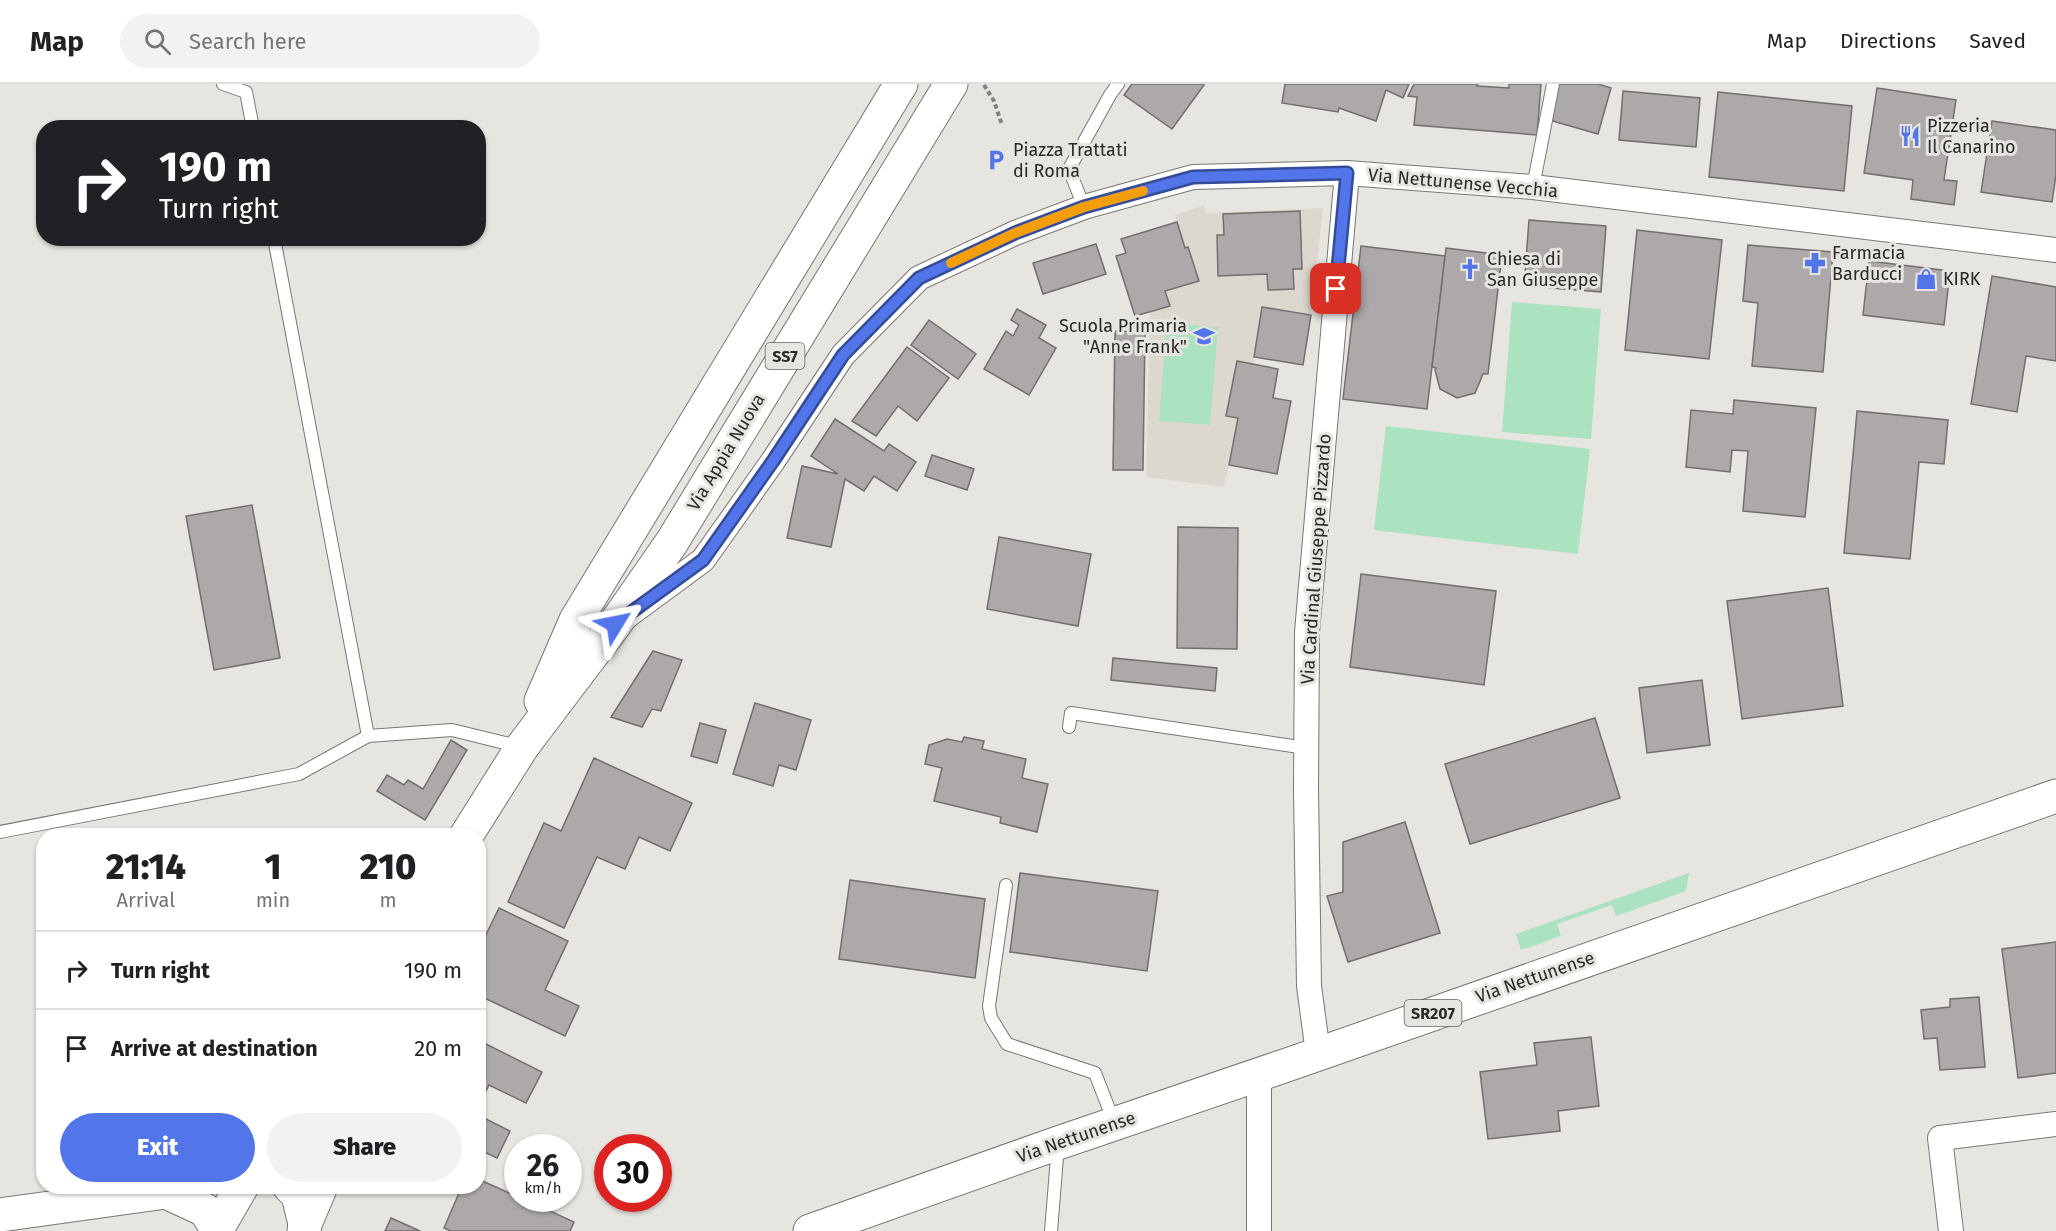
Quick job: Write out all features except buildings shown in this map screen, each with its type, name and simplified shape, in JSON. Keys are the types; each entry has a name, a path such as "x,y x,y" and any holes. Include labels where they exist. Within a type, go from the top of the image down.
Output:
{"main road":[{"name":"Via Appia Nuova","path":"522,747 576,620 901,84"},
{"name":"Via Appia Nuova","path":"472,828 522,747 615,624 678,532 951,84"},
{"name":"Via Nettunense","path":"829,1228 1058,1143 2056,796"},
{"path":"0,1215 144,1194"},
{"path":"184,1194 205,1210 216,1230"},
{"path":"216,1230 237,1194"},
{"path":"297,1194 304,1227"},
{"path":"304,1227 318,1194"}],"street":[{"name":"Via Nettunense Vecchia","path":"615,624 703,560 773,461 843,355 919,278 1015,233 1084,207 1193,177 1347,173 1533,187 2056,250"},
{"name":"Via Cardinal Giuseppe Pizzardo","path":"1318,1053 1309,986 1307,632 1347,173"},
{"path":"1259,1074 1259,1231"},
{"path":"1951,1231 1940,1138 2056,1124"}],"lane":[{"path":"222,84 246,92 251,120"},
{"path":"1084,207 1069,169 1118,84"},
{"path":"1533,187 1553,84"},
{"path":"276,246 368,736"},
{"path":"1069,728 1071,713 1306,748"},
{"path":"0,832 299,774 368,736 452,730 522,747"},
{"path":"1006,885 989,1006 991,1018 1007,1044 1095,1073 1115,1123"},
{"path":"1051,1231 1058,1143"}],"path":[{"path":"984,84 994,101 1002,125"}],"shaded area":[{"name":"Scuola Primaria \"Anne Frank\"","path":"1204,205 1206,213 1323,208 1311,315 1254,357 1253,364 1237,361 1226,415 1238,418 1224,487 1146,477 1150,312 1170,305 1165,291 1198,280 1189,247 1185,248 1175,215"}],"green space":[{"path":"1512,302 1601,309 1591,439 1502,432"},
{"path":"1167,323 1218,327 1210,425 1159,421"},
{"path":"1386,426 1590,449 1578,554 1374,530"},
{"path":"1689,873 1686,891 1616,916 1612,905 1557,924 1561,936 1521,950 1516,934"}],"slow traffic":[{"path":"951,263 1015,233 1084,207 1143,191"}],"place":[{"name":"Pizzeria Il Canarino","path":"1910,136"},
{"name":"Piazza Trattati di Roma","path":"996,160"},
{"name":"Farmacia Barducci","path":"1815,263"},
{"name":"Chiesa di San Giuseppe","path":"1470,269"},
{"name":"KIRK","path":"1926,279"},
{"name":"Scuola Primaria \"Anne Frank\"","path":"1204,336"}],"route":[{"path":"615,624 703,560 773,461 843,355 919,278 1015,233 1084,207 1193,177 1347,173 1336,289"}]}
